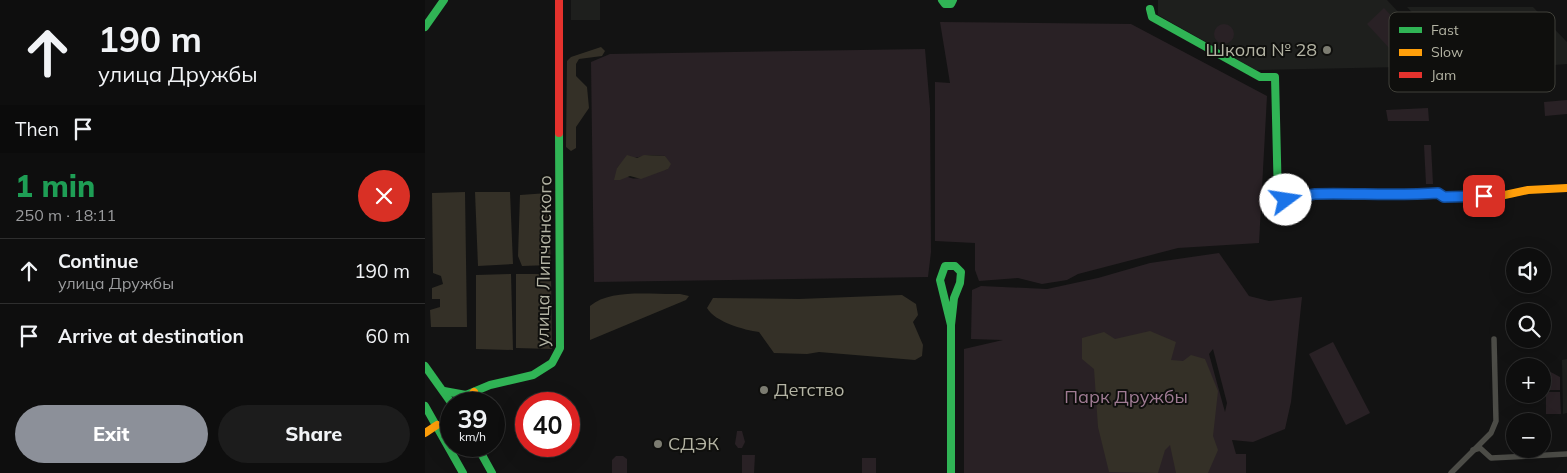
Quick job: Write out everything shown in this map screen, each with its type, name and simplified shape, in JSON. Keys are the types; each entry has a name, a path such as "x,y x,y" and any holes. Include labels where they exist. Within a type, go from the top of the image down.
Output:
{"street":[{"path":"425,27 444,0"},
{"name":"улица Липчанского","path":"474,392 491,385 541,372 552,364 560,348 559,0"},
{"path":"942,0 945,4 952,3 953,0"},
{"path":"1150,8 1152,17 1193,41 1260,77 1275,77 1278,200 1298,200 1308,195 1438,193 1444,197 1497,196 1523,193 1528,190 1567,188"},
{"path":"951,325 947,303 941,290 941,272 945,266 955,266 960,270 960,283 954,298 951,325 951,473"},
{"path":"1451,473 1491,432 1496,421 1494,339"},
{"path":"425,366 444,391"},
{"path":"425,406 428,416 437,425 463,473"},
{"path":"425,433 437,425"},
{"path":"1473,450 1480,448 1491,458 1567,454"},
{"path":"483,457 492,473"}],"shaded area":[{"path":"571,0 600,0 600,20 571,20"},
{"name":"Школа № 28","path":"1158,0 1387,0 1398,12 1389,12 1389,67 1256,70 1158,15"},
{"path":"1407,7 1533,7 1538,12 1412,12"},
{"path":"1555,30 1567,42 1567,64 1555,65"},
{"path":"601,47 605,51 602,56 579,59 576,64 576,76 587,87 589,108 576,127 576,148 571,151 566,147 567,61 571,57"},
{"path":"627,155 637,158 644,155 665,156 671,164 668,169 641,179 630,176 614,180 617,168"},
{"path":"465,192 467,327 431,327 430,310 440,307 440,299 432,299 432,288 443,284 441,276 433,273 432,193"},
{"path":"475,192 510,192 513,264 478,266"},
{"path":"548,193 551,265 522,266 518,256 520,195"},
{"path":"511,274 513,350 476,349 476,275"},
{"path":"516,274 551,274 552,349 516,348"},
{"path":"645,293 689,296 686,300 590,340 590,306 599,300 621,295"},
{"path":"902,295 916,304 918,315 913,322 923,345 922,356 915,360 819,352 807,354 774,353 759,332 723,321 707,308 713,298 799,299"},
{"path":"1150,331 1176,342 1171,360 1183,361 1191,355 1205,359 1218,391 1213,436 1218,450 1208,473 1176,473 1170,445 1165,450 1158,473 1109,472 1098,427 1094,369 1082,359 1082,338 1104,332 1115,339"},
{"path":"1567,359 1567,413 1563,414 1562,360"}],"green space":[{"path":"1384,8 1389,13 1389,48 1367,24"},
{"path":"940,22 1131,24 1267,96 1259,243 1178,248 1078,274 1067,280 1042,284 1018,278 979,281 975,270 975,243 935,241 935,82 950,83"},
{"path":"1220,24 1228,24 1234,30 1234,38 1228,44 1220,44 1214,38 1214,30"},
{"path":"925,49 930,108 931,252 928,277 594,282 591,62 610,54","holes":["649,155 665,156 668,169 642,178 630,178 617,168 624,160"]},
{"path":"1567,100 1567,114 1545,116 1544,102"},
{"path":"1428,108 1429,121 1388,121 1386,110"},
{"path":"1424,145 1431,145 1433,184 1426,184"},
{"name":"Парк Дружбы","path":"1219,253 1249,296 1269,301 1302,297 1291,402 1285,429 1253,442 1232,440 1236,454 1246,454 1246,473 964,473 964,349 1003,340 971,339 972,290 981,286 1047,289 1098,278 1150,263","holes":["1213,349 1227,403 1225,412 1209,354"]},
{"path":"1333,342 1370,413 1346,425 1309,354"},
{"path":"1551,372 1560,377 1560,390 1551,390"},
{"path":"1551,392 1560,392 1561,414 1546,413 1546,403 1551,403"},
{"path":"737,431 742,431 745,442 742,448 738,448 735,444"},
{"path":"742,455 755,455 754,473 742,473"},
{"path":"616,456 623,456 627,459 627,473 612,473 612,460"},
{"path":"862,458 876,458 876,473 862,473"}],"traffic: fast":[{"path":"425,27 444,0"},
{"path":"942,0 945,4 951,4 953,0"},
{"path":"1150,9 1152,17 1260,77 1275,77 1278,200 1298,200 1308,195 1375,194"},
{"path":"444,391 466,395 490,385 533,375 552,363 560,348 559,133"},
{"path":"951,325 954,298 960,283 961,272 955,266 945,266 940,280 951,325 951,473"},
{"path":"425,366 443,392"},
{"path":"425,406 463,473"},
{"path":"483,457 492,473"}],"traffic: slow":[{"path":"1375,194 1438,193 1444,197 1500,196 1528,190 1567,188"},
{"path":"425,433 437,425"}],"traffic: jam":[{"path":"559,0 559,133"}],"place":[{"name":"Школа № 28","path":"1327,50"},
{"name":"Детство","path":"764,390"},
{"name":"СДЭК","path":"658,444"}],"route":[{"path":"1286,200 1298,200 1308,195 1337,194 1438,193 1444,197 1484,196"}]}
